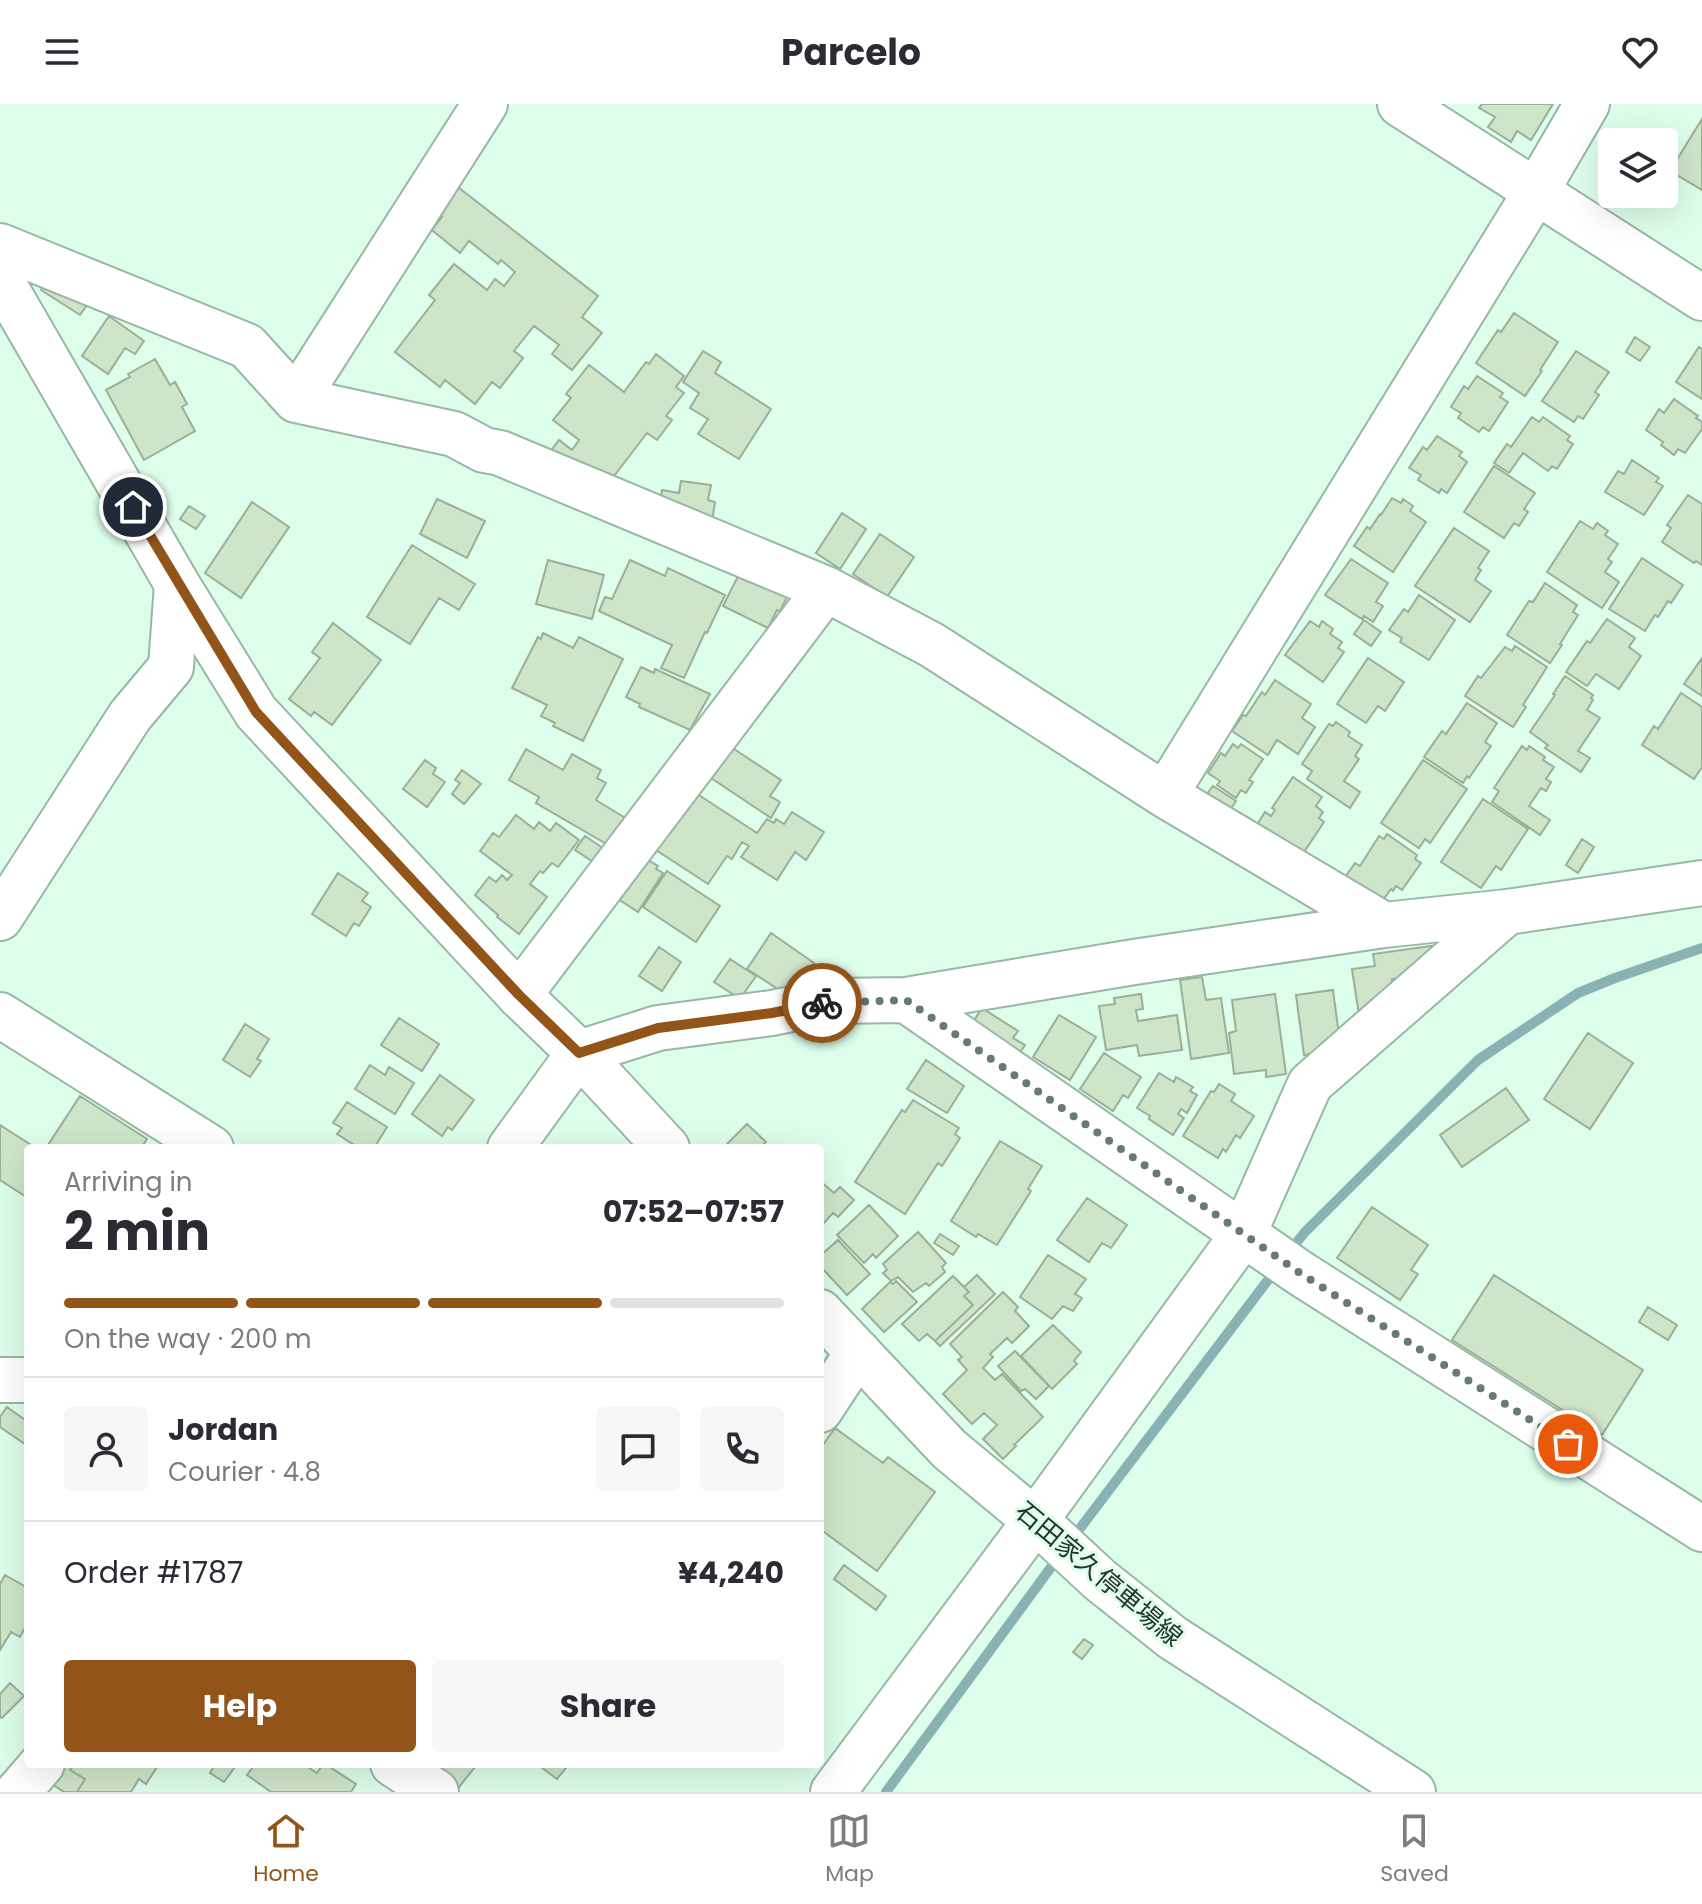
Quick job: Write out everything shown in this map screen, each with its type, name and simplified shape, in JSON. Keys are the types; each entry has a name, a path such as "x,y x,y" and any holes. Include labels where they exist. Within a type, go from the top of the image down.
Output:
{"street":[{"path":"296,400 485,104"},
{"path":"1400,104 1702,298"},
{"path":"1165,795 1587,104"},
{"path":"0,246 247,346 296,400 454,434 484,450 500,453 826,589 932,645 1165,795 1384,925"},
{"path":"0,278 177,584 256,712 519,995 579,1053 663,1144"},
{"path":"0,918 130,716 171,667 177,584"},
{"path":"519,995 826,589"},
{"path":"513,1144 579,1053 658,1028 772,1013 831,1001 906,1000 1384,925 1507,912 1702,883"},
{"path":"833,1792 1040,1525 1253,1239 1310,1084 1507,912"},
{"path":"906,1000 1300,1273 1702,1529"},
{"path":"0,1015 205,1144"},
{"name":"石田家久停車場線","path":"824,1316 949,1449 1100,1580 1173,1638 1413,1792"},
{"path":"824,1404 858,1352"},
{"path":"0,1380 24,1380"},
{"path":"18,1792 39,1768"},
{"path":"399,1768 436,1792"}],"building":[{"path":"1482,104 1553,104 1531,140 1517,131 1511,142 1488,127 1495,117 1479,108"},
{"path":"1702,119 1702,190 1678,176 1678,158"},
{"path":"454,184 598,296 582,317 602,333 572,370 552,354 559,345 534,326 514,351 523,358 500,388 492,382 475,404 445,380 440,387 395,352 435,300 429,295 454,264 487,290 495,279 504,286 515,272 501,260 498,264 469,241 460,253 432,230 442,217 434,210"},
{"path":"49,276 89,302 80,315 41,290"},
{"path":"1514,313 1558,342 1525,396 1476,363 1498,330 1501,332"},
{"path":"109,316 144,341 135,354 125,348 108,374 82,356"},
{"path":"1635,337 1650,347 1640,361 1626,352"},
{"path":"1699,347 1702,349 1702,399 1676,382"},
{"path":"703,351 721,362 715,373 771,409 739,459 698,434 708,419 690,408 699,393 683,382"},
{"path":"1576,351 1609,372 1595,392 1599,395 1583,419 1578,416 1574,422 1542,401"},
{"path":"656,354 684,376 676,387 684,393 666,416 672,420 657,440 647,433 611,480 537,469 559,440 572,450 579,440 553,420 571,398 566,394 589,365 624,392 646,362 649,364"},
{"path":"155,359 170,385 175,382 187,404 182,407 195,431 144,460 106,390"},
{"path":"1477,376 1503,393 1500,397 1508,402 1489,431 1483,427 1479,432 1458,418 1461,413 1451,407 1464,386 1468,389"},
{"path":"1674,399 1698,416 1696,418 1702,422 1702,429 1685,453 1678,449 1674,455 1646,430 1659,409 1664,413"},
{"path":"1532,417 1539,422 1543,417 1570,436 1567,440 1573,444 1557,469 1552,466 1548,471 1523,453 1509,473 1494,463 1507,444 1511,447"},
{"path":"1437,436 1462,452 1459,456 1467,462 1447,493 1441,489 1439,493 1418,480 1421,475 1409,468 1423,447 1427,450"},
{"path":"1632,460 1659,478 1656,482 1663,486 1644,515 1605,492 1618,471 1624,474"},
{"path":"1494,466 1535,493 1524,509 1528,512 1519,526 1514,523 1504,538 1464,512"},
{"path":"681,481 711,485 708,500 715,502 712,522 658,513 662,490 679,493"},
{"path":"1688,495 1702,504 1702,565 1662,542 1671,528 1667,525"},
{"path":"1392,498 1401,503 1403,499 1413,506 1410,511 1426,522 1393,572 1354,546"},
{"path":"437,499 485,521 467,558 420,534"},
{"path":"252,502 289,527 241,598 205,573"},
{"path":"189,506 205,516 196,529 180,519"},
{"path":"842,513 866,529 840,569 816,553"},
{"path":"1580,521 1593,529 1597,523 1608,531 1605,535 1618,544 1608,559 1612,562 1605,572 1619,582 1602,608 1547,572"},
{"path":"1454,528 1489,551 1478,568 1481,570 1475,580 1491,591 1470,622 1415,586"},
{"path":"880,534 914,557 887,597 853,574"},
{"path":"412,545 475,584 459,610 439,598 410,644 367,617"},
{"path":"1642,558 1683,585 1658,617 1655,615 1645,631 1609,609"},
{"path":"1351,559 1388,583 1376,602 1383,606 1373,622 1364,616 1362,619 1325,595"},
{"path":"548,560 604,575 592,619 536,604"},
{"path":"630,560 665,576 668,568 725,595 684,678 661,668 672,645 599,611 605,597 612,599"},
{"path":"744,564 792,587 768,628 723,606"},
{"path":"1545,583 1577,605 1573,612 1578,615 1550,663 1507,635"},
{"path":"1419,595 1455,620 1429,660 1400,642 1402,638 1389,630 1404,609 1408,612"},
{"path":"1607,619 1635,638 1629,647 1641,656 1619,689 1596,674 1587,686 1566,672"},
{"path":"1364,620 1381,632 1371,646 1354,634"},
{"path":"1310,621 1319,627 1322,621 1333,629 1330,634 1342,642 1338,648 1344,652 1323,682 1285,655"},
{"path":"333,623 381,660 332,725 314,712 311,716 289,699 320,658 312,652"},
{"path":"543,633 573,648 579,637 623,659 583,741 553,726 555,723 541,716 547,705 512,688"},
{"path":"1515,646 1547,667 1513,727 1465,696 1478,676 1481,678 1505,647 1512,651"},
{"path":"1368,658 1404,682 1385,711 1378,706 1366,723 1337,704"},
{"path":"1702,658 1702,696 1684,684"},
{"path":"641,667 654,673 655,669 710,694 690,730 639,707 640,704 626,697"},
{"path":"1565,676 1593,695 1587,710 1600,718 1578,751 1590,758 1581,772 1545,748 1548,745 1530,732"},
{"path":"1275,680 1311,704 1302,718 1315,727 1298,754 1277,740 1268,755 1232,731"},
{"path":"1681,693 1702,707 1702,767 1694,779 1642,745 1654,726 1658,729"},
{"path":"1467,703 1497,723 1485,742 1491,746 1463,783 1424,757 1442,731 1446,734"},
{"path":"1336,722 1350,732 1348,736 1362,745 1355,756 1359,759 1344,781 1360,792 1350,808 1307,779 1312,771 1302,764 1329,724 1333,726"},
{"path":"1233,744 1238,748 1241,744 1263,759 1249,780 1253,782 1246,793 1241,790 1236,798 1217,785 1220,781 1208,773 1221,753 1225,756"},
{"path":"728,745 781,780 770,796 780,802 771,818 708,776"},
{"path":"1522,746 1527,750 1529,746 1554,767 1546,779 1551,782 1546,791 1541,788 1529,806 1550,820 1540,835 1492,802 1499,791 1494,788"},
{"path":"526,749 563,770 572,754 601,770 597,778 606,783 596,800 627,819 610,846 536,803 539,797 509,780"},
{"path":"425,760 436,768 433,774 445,782 427,807 403,789"},
{"path":"1423,760 1467,789 1430,843 1425,839 1419,848 1381,823"},
{"path":"462,770 481,784 464,804 452,794 460,783 455,780"},
{"path":"1293,777 1322,797 1316,806 1323,812 1319,818 1324,822 1298,861 1253,831 1265,812 1271,816 1275,810 1272,808"},
{"path":"682,784 757,833 767,819 774,823 776,819 784,824 792,812 824,832 806,860 795,852 777,880 741,857 749,846 742,842 732,859 727,856 708,884 656,850"},
{"path":"1213,786 1236,801 1227,815 1203,799"},
{"path":"1483,799 1528,829 1501,870 1496,866 1481,888 1441,862"},
{"path":"516,815 534,829 539,822 550,831 556,823 579,840 558,867 552,863 543,873 540,871 530,884 547,897 519,934 475,895 489,877 496,882 502,875 507,880 512,875 480,851 493,833 499,837"},
{"path":"1387,834 1417,855 1415,859 1421,863 1402,890 1396,886 1383,900 1344,879 1355,863 1360,866 1379,836 1384,839"},
{"path":"585,836 607,851 598,865 575,850"},
{"path":"1582,839 1594,847 1578,873 1566,865"},
{"path":"638,854 658,866 656,869 663,873 638,912 612,895"},
{"path":"667,871 720,906 696,942 643,907"},
{"path":"338,873 368,893 362,901 371,907 359,926 354,923 346,936 312,914"},
{"path":"771,933 814,963 797,989 790,984 784,993 747,969"},
{"path":"1453,943 1404,978 1392,979 1395,1010 1359,1015 1352,969 1375,966 1373,954"},
{"path":"659,947 681,962 662,991 639,976"},
{"path":"730,959 756,976 740,999 714,982"},
{"path":"1202,977 1206,1000 1221,998 1229,1053 1191,1059 1180,980"},
{"path":"1333,990 1341,1050 1304,1055 1296,995"},
{"path":"1141,994 1143,1009 1136,1010 1138,1021 1177,1015 1182,1050 1139,1056 1137,1045 1106,1050 1099,1006 1115,1004 1114,998"},
{"path":"1275,994 1286,1074 1266,1077 1266,1070 1234,1074 1229,1033 1236,1031 1232,1000"},
{"path":"982,1008 1018,1031 1013,1038 1025,1045 1011,1066 964,1036"},
{"path":"1059,1015 1096,1037 1070,1080 1033,1057"},
{"path":"399,1018 439,1044 422,1071 381,1045"},
{"path":"245,1024 269,1039 257,1059 261,1061 250,1077 223,1060"},
{"path":"1588,1033 1633,1063 1590,1129 1544,1099"},
{"path":"1104,1053 1141,1077 1128,1098 1123,1095 1113,1111 1080,1089"},
{"path":"926,1060 964,1086 947,1113 907,1089"},
{"path":"370,1065 385,1075 389,1067 414,1083 395,1114 355,1089"},
{"path":"1159,1073 1174,1082 1176,1077 1193,1087 1190,1091 1197,1095 1187,1113 1181,1109 1178,1114 1184,1118 1173,1135 1137,1108"},
{"path":"440,1075 474,1100 452,1130 448,1127 442,1136 412,1114"},
{"path":"1219,1084 1235,1094 1231,1101 1254,1116 1240,1138 1236,1135 1226,1152 1223,1149 1218,1158 1183,1136 1211,1091 1214,1092"},
{"path":"1506,1088 1529,1120 1462,1167 1440,1135"},
{"path":"80,1096 147,1139 144,1144 49,1144"},
{"path":"913,1100 959,1128 955,1134 960,1138 942,1166 938,1163 905,1214 855,1182 902,1110 905,1112"},
{"path":"347,1102 387,1127 376,1144 353,1144 337,1134 342,1128 333,1123"},
{"path":"747,1124 766,1142 764,1144 727,1144"},
{"path":"0,1125 30,1144 24,1144 24,1195 0,1180"},
{"path":"1000,1141 1042,1166 1028,1189 1031,1191 997,1245 978,1234 976,1237 951,1221"},
{"path":"824,1184 834,1193 840,1187 854,1200 838,1217 833,1213 824,1223"},
{"path":"1087,1198 1127,1225 1111,1248 1102,1243 1089,1262 1057,1240"},
{"path":"869,1205 898,1236 876,1258 873,1254 864,1263 837,1235"},
{"path":"1372,1207 1428,1245 1411,1270 1418,1274 1400,1300 1337,1258"},
{"path":"918,1232 946,1263 942,1267 945,1272 929,1286 926,1283 913,1292 898,1277 891,1281 883,1273 887,1270 883,1264"},
{"path":"940,1234 959,1246 953,1255 934,1243"},
{"path":"838,1240 870,1274 847,1295 824,1270 824,1252"},
{"path":"1048,1255 1086,1279 1075,1294 1082,1298 1073,1311 1063,1306 1052,1319 1020,1297"},
{"path":"977,1275 995,1294 940,1346 935,1341 973,1305 964,1296 969,1292 964,1287"},
{"path":"1494,1275 1643,1370 1602,1435 1452,1340"},
{"path":"953,1276 969,1292 964,1296 973,1305 935,1341 927,1334 919,1341 902,1324"},
{"path":"896,1281 917,1302 884,1332 862,1309 890,1282 893,1284"},
{"path":"1003,1292 1018,1307 1015,1311 1029,1326 1012,1343 1007,1338 990,1354 993,1357 983,1368 995,1380 1002,1374 1043,1417 1003,1459 983,1439 997,1425 984,1413 972,1424 943,1394 967,1370 958,1360 962,1357 950,1344"},
{"path":"1648,1307 1677,1325 1668,1340 1639,1322"},
{"path":"1053,1325 1081,1352 1074,1361 1077,1364 1052,1389 1021,1356"},
{"path":"1015,1351 1049,1386 1036,1399 1025,1389 1021,1391 998,1366"},
{"path":"7,1407 24,1419 24,1443 0,1427 0,1417"},
{"path":"835,1428 883,1463 888,1457 935,1492 877,1571 824,1532 824,1443"},
{"path":"844,1565 886,1596 876,1610 834,1579"},
{"path":"5,1575 24,1586 24,1630 20,1637 11,1632 0,1650 0,1584"},
{"path":"1084,1639 1093,1645 1082,1659 1073,1652"},
{"path":"10,1683 24,1696 2,1718 0,1694"},
{"path":"54,1768 71,1768 85,1779 77,1792 64,1792 46,1780"},
{"path":"156,1768 146,1784 139,1779 131,1792 77,1792 85,1779 70,1770"},
{"path":"213,1768 234,1768 224,1782 210,1773"},
{"path":"252,1768 309,1768 317,1773 320,1768 331,1768 356,1784 351,1792 271,1792 247,1775"},
{"path":"428,1768 474,1768 455,1792"},
{"path":"542,1768 566,1768 557,1779"}],"waterway":[{"path":"1289,1252 1305,1232 1478,1060 1578,993 1702,948"},
{"path":"1072,1539 1277,1268"},
{"path":"886,1792 1060,1555"}],"way so far":[{"path":"822,1003 906,1000 1300,1273 1568,1444"}],"route":[{"path":"133,507 256,712 519,995 579,1053 658,1028 822,1003"}]}
